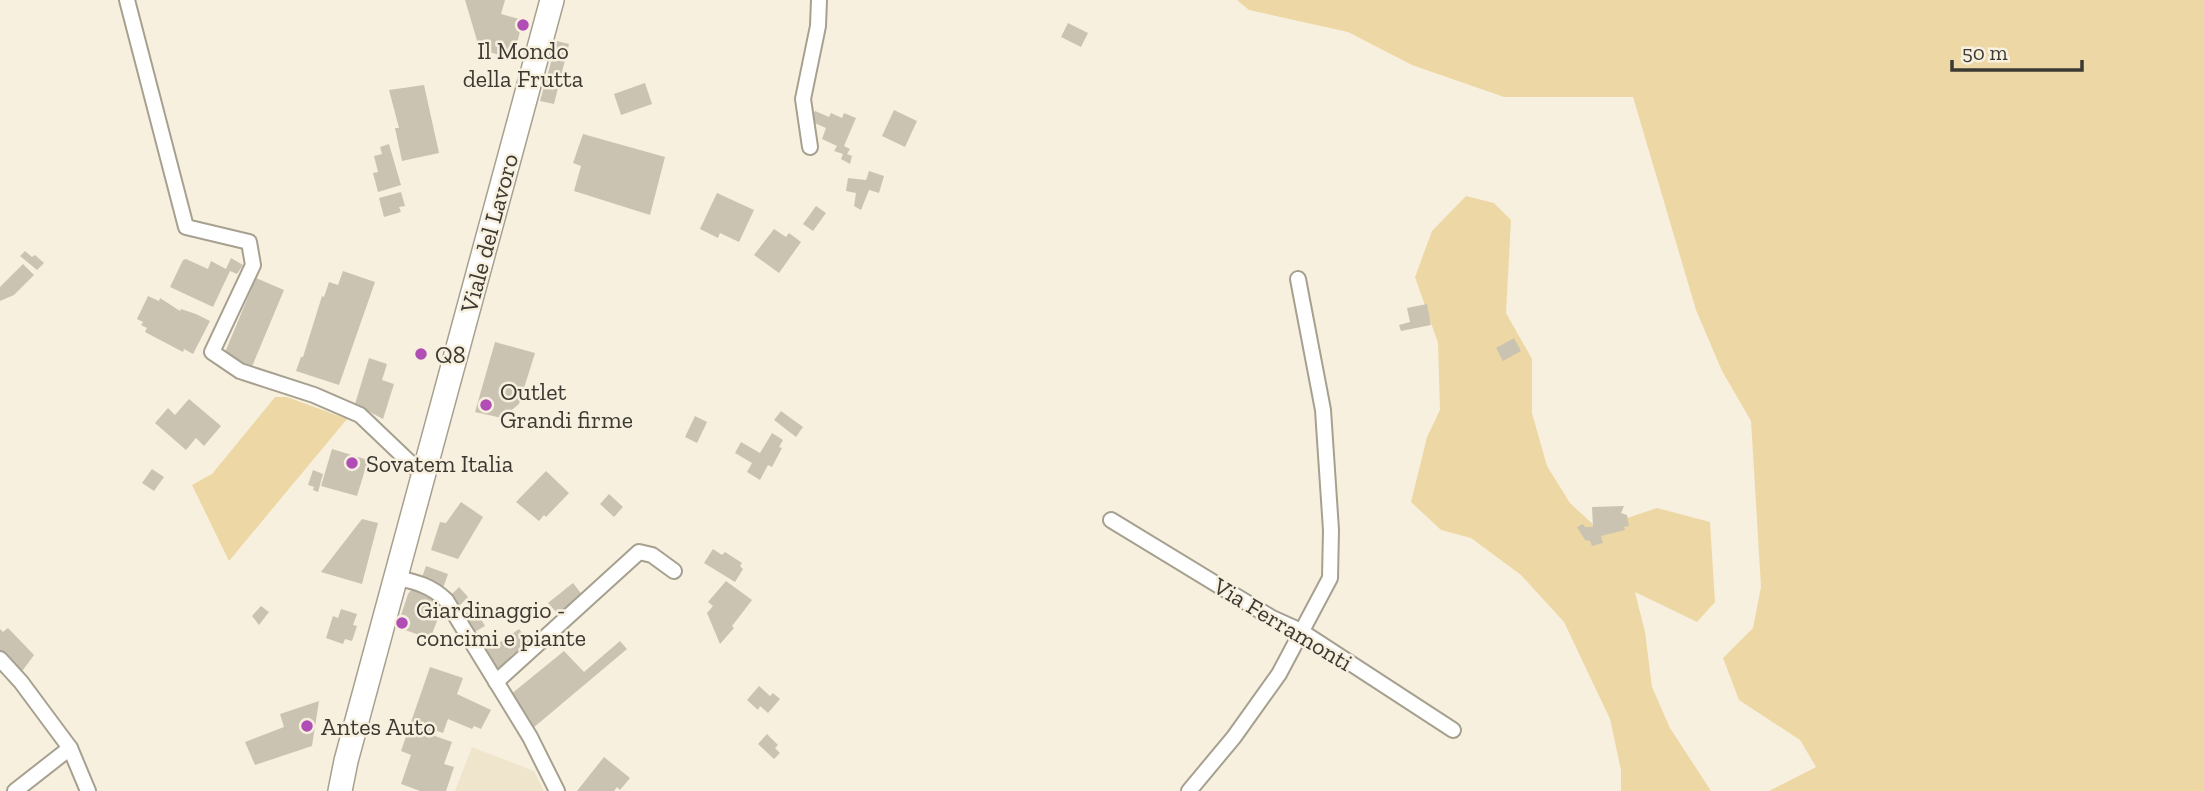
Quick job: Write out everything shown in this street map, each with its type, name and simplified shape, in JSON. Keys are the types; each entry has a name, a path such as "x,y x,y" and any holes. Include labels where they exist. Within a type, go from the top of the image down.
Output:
{"main road":[{"name":"Viale del Lavoro","path":"340,791 552,0"}],"street":[{"path":"127,0 186,227 248,242 253,265 212,352 240,371 314,395 360,415 424,476"},
{"path":"810,147 803,99 818,26 819,0"},
{"path":"1189,791 1234,737 1279,674 1330,578 1331,530 1323,410 1298,279"},
{"name":"Via Ferramonti","path":"1111,520 1272,618 1301,631 1453,730"},
{"path":"496,682 639,552 652,555 674,571"},
{"path":"397,578 425,584 446,600 530,737 557,791"},
{"path":"0,659 71,748 88,791"},
{"path":"15,791 71,748"}],"shaded area":[{"path":"1237,0 2204,0 2204,791 1769,791 1816,767 1800,740 1739,700 1723,658 1753,628 1761,587 1751,421 1722,371 1696,310 1633,97 1504,97 1412,65 1348,32 1249,10"},
{"path":"1466,196 1494,203 1511,220 1506,313 1532,359 1532,413 1547,466 1570,503 1597,528 1657,508 1710,522 1715,602 1697,622 1635,592 1645,632 1652,687 1670,728 1711,791 1621,791 1621,770 1610,719 1564,622 1521,575 1471,538 1441,530 1411,502 1427,437 1440,410 1438,343 1415,277 1432,231"},
{"path":"275,397 287,397 347,419 229,561 192,485 212,474"},
{"path":"472,747 534,771 544,791 455,791"}],"building":[{"path":"465,0 505,0 501,14 523,20 515,51 509,49 506,57 486,51 485,55 481,54"},
{"path":"1068,23 1088,33 1081,47 1061,37"},
{"path":"557,41 569,44 554,104 540,101"},
{"path":"645,83 652,104 621,115 614,94"},
{"path":"424,85 439,153 402,161 395,128 399,128 389,90"},
{"path":"894,110 917,121 905,147 882,136"},
{"path":"815,111 829,117 831,113 842,118 844,113 856,118 844,146 850,149 847,154 852,156 850,164 841,159 843,154 834,151 837,146 822,139 826,128 810,121"},
{"path":"583,134 665,157 650,215 574,191 581,166 573,163"},
{"path":"389,144 401,185 378,192 373,173 378,172 374,156 382,154 380,147"},
{"path":"869,171 884,176 879,193 869,190 861,210 854,206 856,193 846,191 848,178 866,180"},
{"path":"401,192 405,206 399,207 401,212 384,217 379,198"},
{"path":"717,193 754,210 739,242 720,233 718,238 700,229"},
{"path":"816,206 826,213 813,231 803,224"},
{"path":"774,229 786,237 789,233 801,242 779,273 754,255"},
{"path":"25,251 44,263 37,270 20,256"},
{"path":"231,258 243,265 237,274 230,271 213,307 170,287 183,260 208,269 211,261 226,269"},
{"path":"23,264 34,275 14,295 0,301 0,287"},
{"path":"343,271 375,282 339,385 296,371 322,296 324,297 329,282 338,285"},
{"path":"256,278 284,290 251,369 223,357"},
{"path":"148,296 159,301 160,298 180,311 181,309 196,314 210,321 193,354 184,349 183,352 145,332 147,328 137,319"},
{"path":"1427,304 1431,325 1401,331 1399,325 1410,322 1407,308"},
{"path":"1514,338 1521,351 1503,361 1496,348"},
{"path":"495,342 535,353 519,404 502,418 475,412"},
{"path":"369,358 387,364 382,380 394,384 383,419 355,404"},
{"path":"189,399 221,426 204,446 196,438 186,450 155,423 168,408 175,415"},
{"path":"781,411 803,427 796,437 774,420"},
{"path":"695,416 707,422 697,443 685,437"},
{"path":"772,433 783,440 779,447 782,448 772,467 768,465 760,480 747,472 752,463 735,453 741,442 760,453"},
{"path":"332,449 368,460 357,496 321,486"},
{"path":"152,469 164,477 154,491 142,483"},
{"path":"313,470 323,474 318,492 308,485"},
{"path":"546,471 569,493 539,521 516,502"},
{"path":"609,494 623,507 614,517 600,504"},
{"path":"461,502 483,517 458,559 431,550 440,522 446,523"},
{"path":"1624,506 1621,513 1627,515 1629,526 1624,527 1625,530 1601,536 1603,543 1592,546 1590,541 1585,540 1577,527 1583,524 1585,527 1593,527 1592,507"},
{"path":"362,519 378,523 362,584 321,572"},
{"path":"713,549 722,555 725,552 742,563 740,566 743,569 735,582 704,563"},
{"path":"426,566 448,574 443,588 421,580"},
{"path":"726,581 752,600 720,644 707,613 713,606 708,602"},
{"path":"573,583 583,596 559,615 548,603"},
{"path":"459,587 468,597 458,607 449,597"},
{"path":"413,588 428,588 444,603 430,639 397,627 408,594"},
{"path":"261,606 269,612 259,625 252,616"},
{"path":"475,608 485,626 473,633 463,615"},
{"path":"341,609 357,614 353,625 357,626 352,641 345,639 343,644 326,638 333,616 338,618"},
{"path":"8,628 34,655 20,674 0,653 0,629 3,632"},
{"path":"519,629 526,638 525,644 511,656 515,661 500,672 481,648 495,637 499,643"},
{"path":"620,641 627,649 533,728 510,695 564,651 584,672"},
{"path":"430,667 463,678 457,694 491,710 481,729 474,726 472,729 448,719 443,733 437,731 435,736 452,742 444,764 454,767 446,791 420,791 401,784 411,755 401,751"},
{"path":"759,686 770,696 773,693 780,699 768,713 760,706 758,710 747,700"},
{"path":"319,701 312,746 255,765 245,742 284,727 280,714"},
{"path":"767,734 778,745 775,748 780,753 774,759 758,744"},
{"path":"604,757 630,778 620,790 617,787 614,791 577,791"}],"place":[{"name":"Il Mondo della Frutta","path":"523,25"},
{"name":"Q8","path":"421,354"},
{"name":"Outlet Grandi firme","path":"486,405"},
{"name":"Sovatem Italia","path":"352,463"},
{"name":"Giardinaggio - concimi e piante","path":"402,623"},
{"name":"Antes Auto","path":"307,726"}]}
